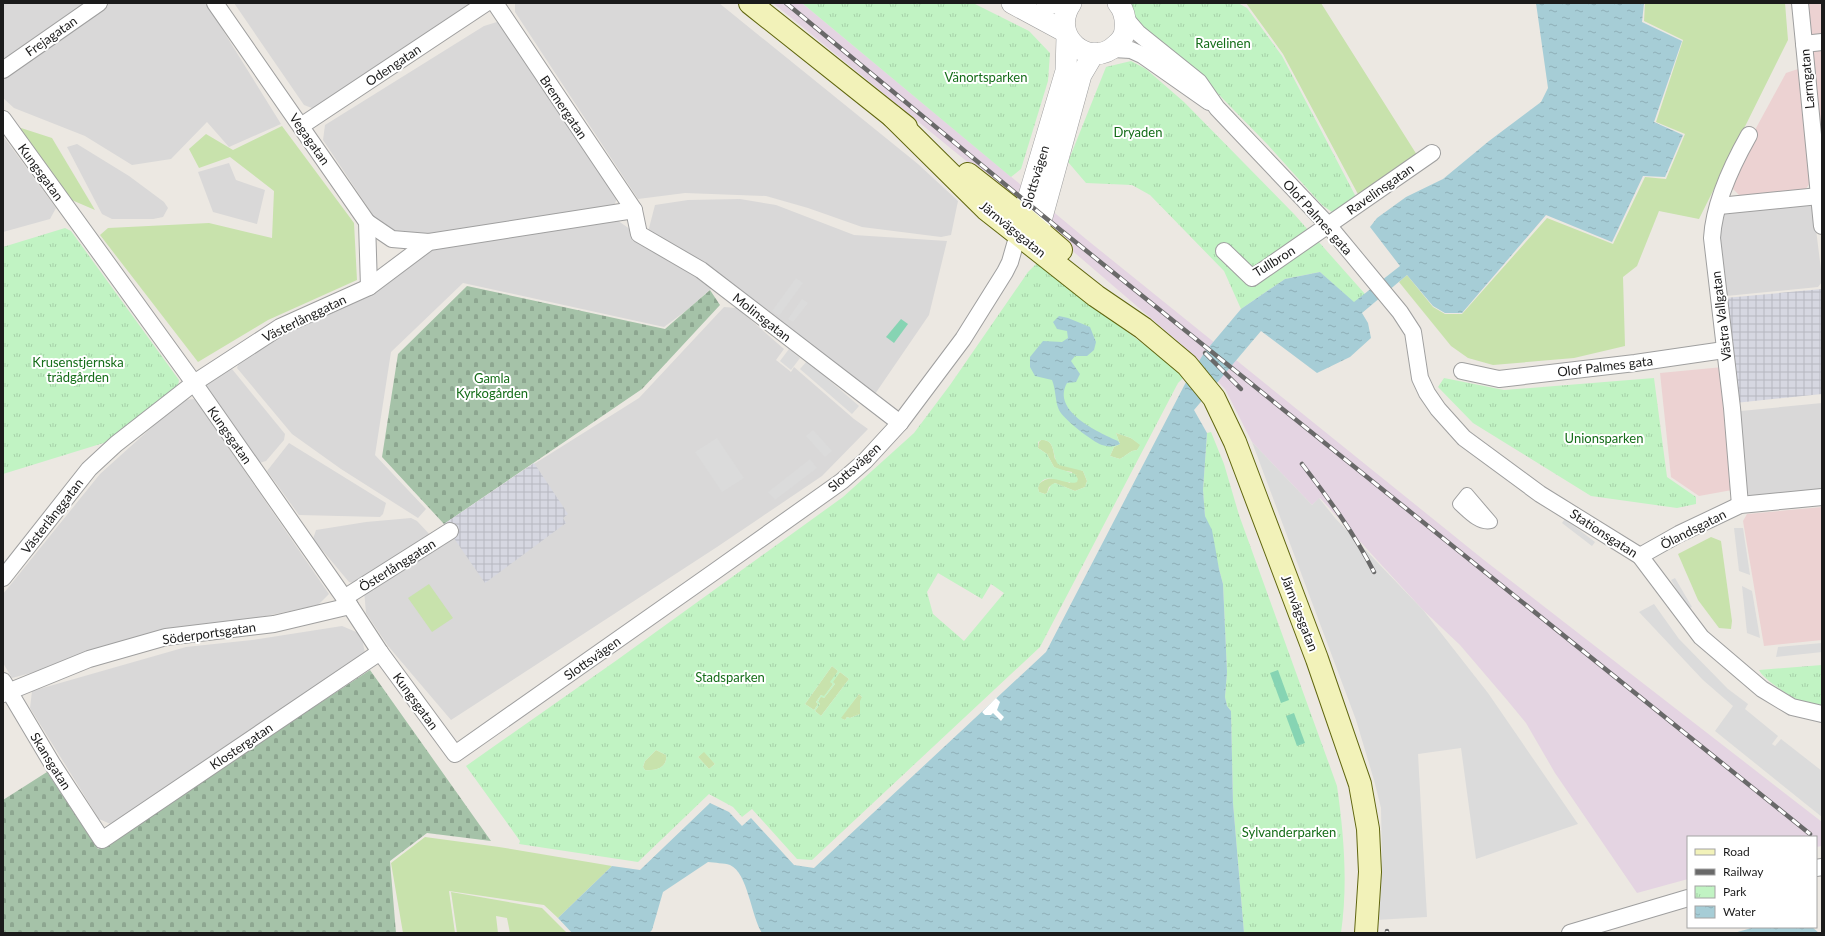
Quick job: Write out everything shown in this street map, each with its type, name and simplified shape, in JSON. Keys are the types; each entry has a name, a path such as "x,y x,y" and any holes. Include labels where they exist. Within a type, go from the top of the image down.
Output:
{"main road":[{"name":"Järnvägsgatan","path":"750,3 894,118 1028,232 1105,288 1143,328 1187,365 1214,398 1235,442 1317,660 1360,784 1368,829 1370,872 1366,933"}],"street":[{"name":"Frejagatan","path":"3,70 98,3"},
{"name":"Vegagatan","path":"215,3 367,222"},
{"name":"Odengatan","path":"301,126 486,3"},
{"name":"Bremergatan","path":"495,3 634,210"},
{"path":"1012,3 1066,34 1078,49 1103,51"},
{"path":"1047,3 1062,3"},
{"name":"Slottsvägen","path":"1028,232 1066,71 1066,34 1064,21 1067,9 1071,3"},
{"name":"Larmgatan","path":"1800,3 1821,195 1822,226"},
{"name":"Slottsvägen","path":"455,754 842,481 865,461 900,423 963,339 1028,232 1081,75 1103,51 1120,42 1125,33 1122,11"},
{"name":"Olof Palmes gata","path":"1122,11 1138,33 1199,82 1217,108 1328,225 1389,299 1413,332"},
{"path":"1804,44 1822,42"},
{"name":"Olof Palmes gata","path":"1103,51 1131,50 1142,55 1217,108"},
{"name":"Kungsgatan","path":"3,119 194,383 347,602 380,652 455,754"},
{"name":"Västra Vallgatan","path":"1743,505 1712,238 1713,220 1733,163 1748,135"},
{"name":"Ravelinsgatan","path":"1328,225 1432,153"},
{"path":"1718,206 1821,195"},
{"name":"Västerlånggatan","path":"3,578 89,469 116,444 194,383 280,327 369,287 429,242 634,210"},
{"name":"Molinsgatan","path":"634,210 639,234 702,270 900,423"},
{"path":"367,222 392,240 429,242"},
{"path":"367,222 369,287"},
{"name":"Tullbron","path":"1224,251 1252,278 1328,225"},
{"name":"Stationsgatan","path":"1413,332 1420,378 1426,393 1464,438 1540,494 1640,556 1701,638 1762,689 1792,707 1822,714"},
{"name":"Olof Palmes gata","path":"1462,371 1499,378 1635,363 1724,350"},
{"name":"Ölandsgatan","path":"1640,556 1678,534 1743,505 1822,498"},
{"name":"Österlånggatan","path":"347,602 450,531"},
{"name":"Söderportsgatan","path":"5,689 89,659 166,637 274,624 347,602"},
{"name":"Klostergatan","path":"102,840 380,652"},
{"name":"Skansgatan","path":"5,689 53,766 102,840"},
{"path":"1570,933 1687,898"}],"shaded area":[{"path":"3,3 84,3 3,62"},
{"path":"108,3 206,3 281,124 229,147 207,122 171,159 132,165 85,136 14,108 3,98 3,82 6,75"},
{"path":"234,3 477,3 317,110 304,105"},
{"path":"515,3 719,3 918,164 958,201 951,235 941,237 862,227 808,208 766,196 685,193 638,199 515,12"},
{"path":"773,3 802,3 1086,239 1484,560 1822,822 1822,846 1817,847 1817,836 1687,836 1687,879 1637,893 1555,773 1526,723 1460,645 1423,610 1320,498 1312,505 1252,442 1225,389 1181,344 998,187"},
{"path":"1805,3 1822,3 1822,34 1813,35 1807,28"},
{"path":"497,22 619,194 613,208 431,234 392,235 377,221 323,140 325,125 484,26"},
{"path":"1822,48 1822,180 1809,59 1815,49"},
{"path":"1798,69 1810,183 1805,190 1741,197 1733,189 1737,163 1786,73"},
{"path":"3,136 56,208 50,219 3,232"},
{"path":"77,144 129,176 164,202 168,208 163,217 153,219 112,219 102,214 67,147"},
{"path":"229,163 236,180 265,190 257,224 213,212 198,172"},
{"path":"740,199 776,205 854,235 947,241 929,315 875,394 648,232 655,205 688,200"},
{"path":"1803,201 1813,206 1822,277 1822,282 1818,287 1726,296 1716,224 1727,210"},
{"path":"614,218 713,287 687,310 664,327 463,283 391,352 375,455 426,509 418,518 341,469 292,434 237,368 239,362 292,328 428,250"},
{"path":"796,278 803,283 779,316 772,311"},
{"path":"1822,289 1822,394 1735,403 1725,298"},
{"path":"802,299 808,303 793,322 788,319"},
{"path":"724,307 737,308 784,349 776,360 791,372 794,367 854,419 868,429 822,476 717,547 451,720 388,646 366,613 364,590 534,464 639,398"},
{"path":"789,349 800,358 791,370 780,361"},
{"path":"807,361 859,406 852,414 800,369"},
{"path":"227,366 232,369 285,434 284,440 266,461 259,463 206,387 207,381"},
{"path":"1723,367 1732,490 1699,496 1671,477 1660,373"},
{"path":"195,399 329,594 318,605 166,637 12,678 3,663 3,594 100,474 182,400"},
{"path":"1822,403 1822,492 1747,497 1737,416 1741,411"},
{"path":"813,430 832,451 825,457 806,436"},
{"path":"717,438 744,478 722,492 695,452"},
{"path":"1252,442 1312,505 1319,498 1335,518 1423,610 1488,693 1578,824 1476,859 1461,748 1418,754 1427,917 1376,920 1382,859 1381,808 1374,780 1356,720"},
{"path":"289,443 386,503 383,514 380,517 299,515 267,471"},
{"path":"810,459 817,468 775,500 768,492"},
{"path":"534,463 568,514 563,518 566,523 485,583 444,524"},
{"path":"1822,507 1822,640 1764,646 1743,521 1747,514"},
{"path":"411,518 417,521 432,537 358,584 349,582 313,539 316,530 366,522"},
{"path":"1565,519 1595,542 1592,546 1562,523"},
{"path":"1734,528 1743,528 1750,575 1739,571"},
{"path":"1675,578 1692,607 1688,609 1671,580"},
{"path":"1742,586 1752,591 1760,638 1747,633"},
{"path":"1654,604 1679,639 1728,689 1748,704 1745,709 1778,736 1772,744 1775,746 1781,739 1822,771 1822,817 1715,731 1733,706 1703,680 1639,612"},
{"path":"342,626 361,634 365,653 113,825 99,819 30,708 32,691 186,647 252,640"},
{"path":"1822,643 1822,652 1776,657 1778,647"}],"green space":[{"name":"Vänortsparken","path":"802,3 973,3 1029,31 1050,53 1048,81 1021,169 1011,177"},
{"name":"Ravelinen","path":"1130,3 1238,3 1247,8 1282,56 1356,197 1332,212 1322,205 1268,145 1185,60 1163,42 1144,32 1137,24"},
{"path":"1246,3 1321,3 1417,155 1360,198 1283,54"},
{"path":"1645,3 1785,3 1788,40 1699,219 1659,211 1637,266 1623,277 1625,346 1574,358 1493,365 1468,358 1451,346 1399,282 1407,275 1433,307 1445,314 1462,314 1547,218 1613,244 1645,177 1666,179 1685,134 1656,122 1683,40 1644,21"},
{"name":"Dryaden","path":"1131,61 1146,69 1184,102 1294,214 1365,294 1354,303 1320,272 1285,279 1241,309 1224,271 1150,195 1132,185 1086,183 1068,162 1106,67"},
{"path":"282,126 354,223 357,280 268,320 198,362 100,235 108,228 209,223 272,238 274,191 230,157 199,168 189,149 206,134 233,150"},
{"path":"18,127 52,138 95,210 67,198"},
{"name":"Krusenstjernska trädgården","path":"65,228 71,231 179,380 178,386 110,441 3,474 3,247"},
{"name":"Stadsparken","path":"1037,263 1159,356 1184,377 1178,383 1040,647 812,860 797,859 752,809 742,817 733,807 709,794 638,862 519,844 520,841 466,766 617,660 843,497 914,433 950,385 1028,272","holes":["1116,433 1131,438 1140,445 1137,450 1132,451 1120,459 1110,456 1114,447 1120,444","1041,440 1046,440 1049,442 1052,445 1059,465 1083,471 1087,481 1085,487 1075,491 1055,483 1051,485 1047,493 1045,494 1039,492 1038,488 1041,482 1045,479 1056,479 1072,483 1077,482 1078,479 1075,474 1054,467 1047,454 1038,448 1038,442","938,573 982,599 991,584 1004,593 964,641 933,614 927,592","832,666 838,671 830,682 833,684 824,696 821,695 816,702 818,704 814,710 805,704","840,672 849,679 821,716 815,711 820,704 818,701 821,697 824,698 835,684 833,682","859,694 862,697 860,701 860,714 850,718 847,717 845,720 841,718","656,750 666,755 665,763 660,768 645,770 643,767 645,761","704,752 715,764 709,769 698,757"]},
{"name":"Gamla Kyrkogården","path":"467,286 665,329 710,290 720,305 642,389 444,524 382,457 398,354"},
{"path":"901,319 908,324 894,343 886,337"},
{"name":"Unionsparken","path":"1444,378 1504,390 1654,378 1667,477 1696,497 1696,504 1677,508 1591,496 1473,423 1438,387"},
{"name":"Sylvanderparken","path":"1211,432 1224,464 1239,515 1337,786 1342,823 1345,878 1341,933 1244,933 1233,803 1231,711 1227,706 1225,697 1227,672 1223,584 1205,516 1203,490 1207,433"},
{"path":"1116,433 1131,438 1141,445 1137,450 1132,451 1120,459 1110,456 1114,447 1120,444"},
{"path":"1041,440 1048,441 1050,443 1055,459 1083,471 1087,481 1085,487 1075,491 1055,483 1049,487 1047,493 1045,494 1039,492 1039,484 1046,479 1058,479 1070,483 1072,472 1060,470 1054,467 1047,454 1038,448"},
{"path":"1711,537 1721,541 1732,621 1731,629 1719,628 1698,600 1678,554"},
{"path":"429,584 453,618 432,632 408,598"},
{"path":"1822,665 1822,707 1794,698 1782,691 1770,682 1759,670"},
{"path":"832,666 838,671 831,682 833,684 824,697 821,695 816,702 818,704 814,710 805,704"},
{"path":"370,670 491,841 427,833 390,861 396,933 3,933 3,800 47,772 98,849"},
{"path":"1278,670 1289,700 1281,703 1270,673"},
{"path":"840,672 849,679 821,716 815,711 820,704 818,702 821,696 824,698 835,684 832,682"},
{"path":"859,694 862,697 860,714 850,718 847,717 845,720 840,718"},
{"path":"1294,713 1305,743 1297,746 1286,716"},
{"path":"656,750 666,755 665,763 660,768 645,770 643,767 645,761"},
{"path":"704,751 715,764 709,769 698,757"},
{"path":"425,837 499,847 612,866 558,918 544,905 449,891 455,933 403,933 391,863"},
{"path":"451,892 542,908 566,932 510,933 507,918 496,916 498,933 457,933"}],"water":[{"path":"1536,3 1644,3 1642,22 1682,41 1654,122 1683,135 1665,177 1643,176 1612,242 1546,215 1462,313 1445,313 1433,306 1407,275 1362,313 1368,323 1371,338 1350,357 1317,373 1261,331 1194,410 1207,433 1203,490 1205,516 1212,530 1223,584 1227,672 1225,697 1227,706 1231,711 1233,803 1244,933 762,933 758,926 745,886 736,870 728,864 708,862 663,892 652,930 649,933 572,933 558,918 612,866 640,870 710,803 729,812 742,826 751,818 794,865 814,868 1046,652 1185,384 1204,353 1241,309 1285,279 1320,272 1354,302 1400,266 1370,227 1377,218 1406,197 1443,179 1489,141 1541,102 1548,88"},
{"path":"1059,316 1090,327 1096,342 1094,350 1087,356 1075,356 1071,361 1080,374 1076,382 1067,383 1064,393 1065,403 1079,419 1099,432 1118,441 1120,444 1116,446 1102,445 1092,440 1072,424 1059,410 1052,380 1035,376 1030,367 1030,357 1043,341 1062,342 1068,338 1067,331 1057,329 1053,322"},
{"path":"1752,928 1813,928 1819,933 1734,933"}],"pier":[{"path":"996,698 1000,702 997,710 1004,717 1001,721 993,713 991,715 985,715 982,712"}],"railway":[{"path":"786,3 1042,215 1810,834"},
{"path":"1205,353 1241,389"},
{"path":"1302,464 1341,516 1374,572"}]}
